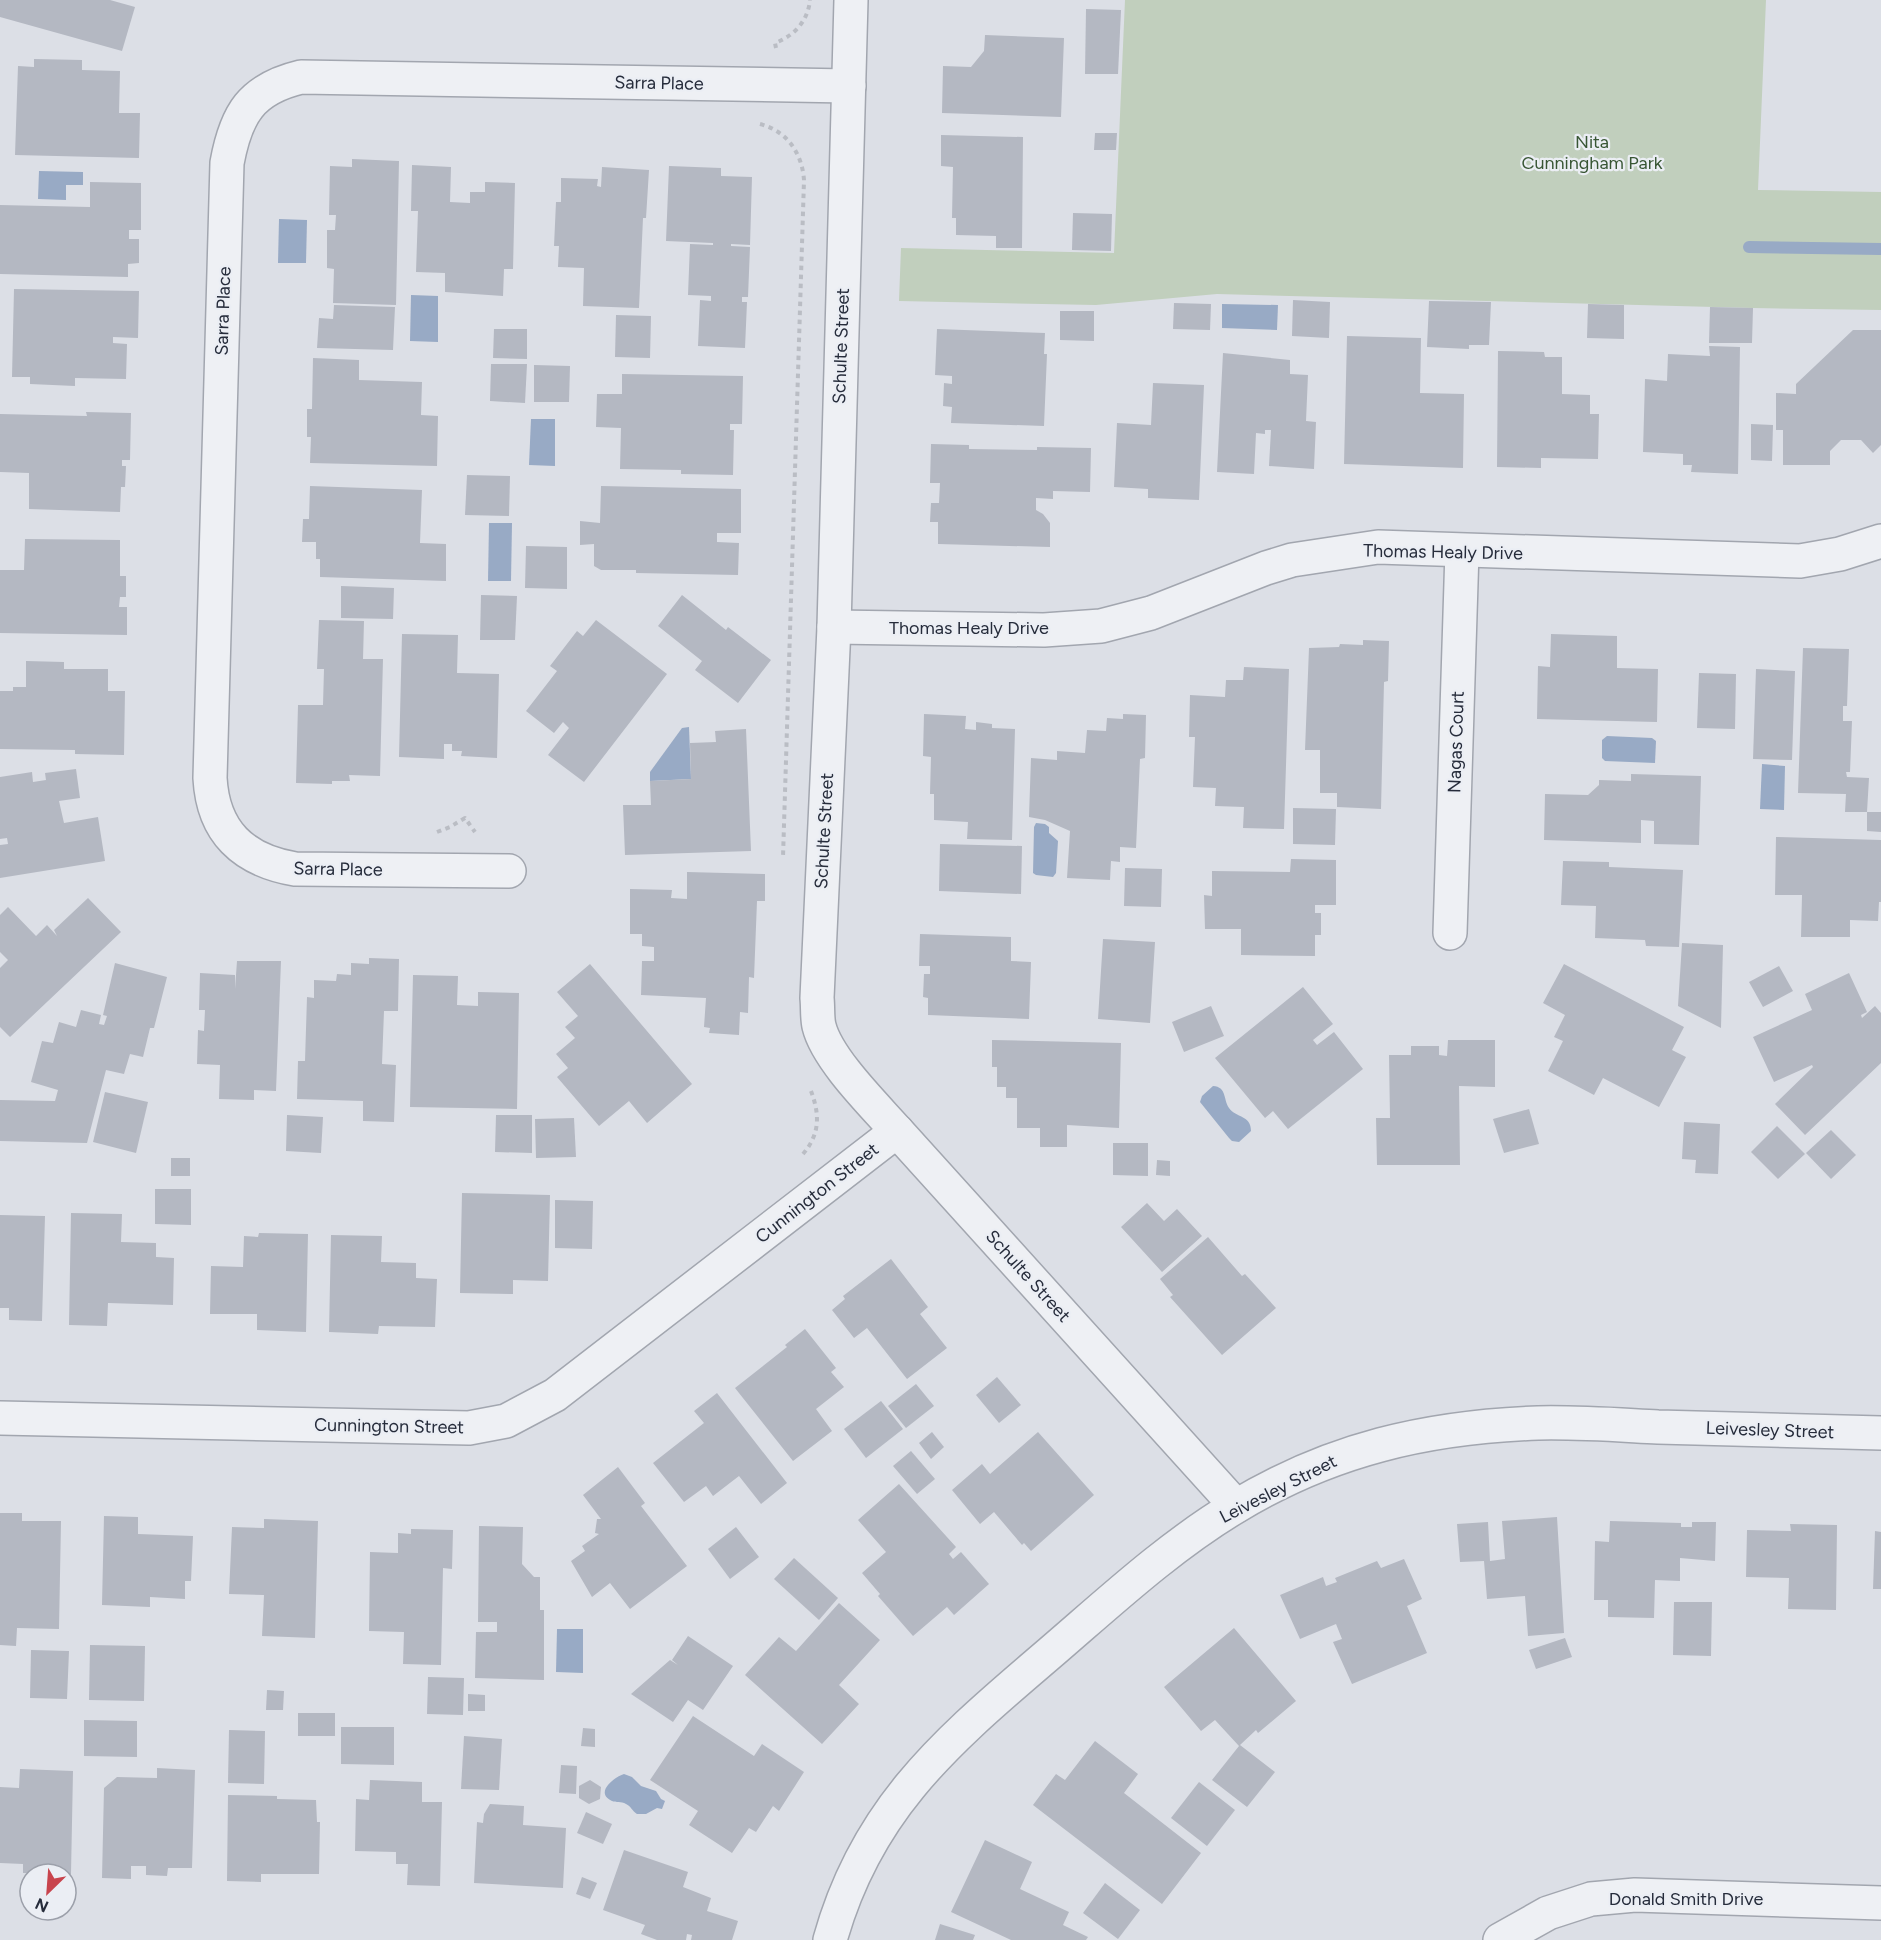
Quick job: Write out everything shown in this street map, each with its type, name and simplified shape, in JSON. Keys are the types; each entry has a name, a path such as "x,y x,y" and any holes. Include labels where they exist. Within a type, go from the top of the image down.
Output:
{"street":[{"name":"Schulte Street","path":"851,0 834,627 818,957 819,1027 844,1070 897,1131 1236,1506"},
{"name":"Sarra Place","path":"505,871 295,869 276,866 240,847 222,847 211,798 210,778 227,163 246,92 266,89 283,81 319,75 849,86"},
{"name":"Thomas Healy Drive","path":"834,627 1044,630 1101,626 1151,614 1266,568 1292,560 1378,547 1800,561 1840,554 1881,541"},
{"name":"Nagas Court","path":"1450,933 1462,551"},
{"name":"Cunnington Street","path":"0,1418 469,1428 506,1421 555,1395 897,1131"},
{"name":"Leivesley Street","path":"830,1940 852,1878 875,1834 898,1799 928,1763 967,1724 1157,1562 1236,1506 1313,1466 1361,1449 1418,1435 1480,1426 1540,1423 1881,1433"},
{"name":"Donald Smith Drive","path":"1500,1940 1548,1913 1591,1899 1635,1895 1881,1903"}],"path":[{"path":"778,52 775,43 784,40 801,24 806,16 810,0"},
{"path":"756,123 773,128 792,145 803,165 804,180 783,857"},
{"path":"430,834 450,827 465,818 505,871"},
{"path":"810,1088 818,1115 818,1128 805,1152 793,1162 817,1192"}],"green space":[{"name":"Nita Cunningham Park","path":"1125,0 1766,0 1758,190 1881,192 1881,310 1217,294 1096,305 899,301 901,248 1114,253"}],"water":[{"path":"39,171 83,172 83,185 66,185 66,200 38,199"},
{"path":"279,219 307,220 306,263 278,263"},
{"path":"411,295 438,296 438,342 410,341"},
{"path":"1222,304 1278,305 1277,330 1222,328"},
{"path":"531,419 555,419 555,466 529,465"},
{"path":"489,523 512,523 511,581 488,581"},
{"path":"689,727 691,779 650,781 650,772 682,728"},
{"path":"1607,736 1652,738 1656,741 1655,763 1605,761 1602,758 1602,740"},
{"path":"1762,764 1785,766 1784,810 1760,809"},
{"path":"1036,823 1049,827 1049,833 1058,841 1056,873 1053,877 1033,873"},
{"path":"1213,1086 1221,1089 1227,1105 1235,1114 1249,1122 1251,1131 1239,1142 1229,1138 1200,1102 1202,1096"},
{"path":"557,1629 583,1629 583,1673 556,1672"},
{"path":"624,1774 632,1777 641,1786 656,1791 665,1801 662,1809 657,1808 646,1814 637,1814 628,1805 607,1798 605,1790 615,1778"}],"building":[{"path":"0,0 110,0 135,7 122,51 0,17"},
{"path":"1086,9 1121,10 1118,74 1085,74"},
{"path":"985,35 1064,38 1061,117 942,113 943,66 971,67 984,51"},
{"path":"34,59 82,60 82,70 120,71 119,113 140,113 139,158 15,155 18,66 34,67"},
{"path":"1095,133 1117,133 1116,150 1094,150"},
{"path":"941,135 1023,137 1022,248 996,248 996,236 956,235 956,218 952,218 953,167 941,166"},
{"path":"352,159 399,161 396,305 333,303 334,269 327,268 327,230 335,230 336,215 329,215 330,166 352,167"},
{"path":"412,165 451,167 450,202 470,203 470,192 485,192 485,182 515,183 513,269 504,269 503,296 445,292 445,273 416,272 418,211 411,211"},
{"path":"669,166 721,168 721,176 752,177 750,245 731,244 731,246 750,247 748,297 742,297 742,302 747,302 745,348 698,346 700,300 711,301 711,296 688,295 690,244 713,245 713,243 666,241"},
{"path":"602,167 649,170 646,218 643,218 639,308 583,306 584,268 558,267 559,246 554,246 556,202 561,202 561,178 598,179 597,186 601,187"},
{"path":"90,182 141,183 141,230 129,230 129,239 139,239 139,263 128,264 128,277 0,274 0,205 90,207"},
{"path":"1073,213 1112,214 1111,251 1072,250"},
{"path":"14,289 139,291 138,338 113,337 113,343 127,344 126,379 75,378 75,386 30,384 30,377 12,377"},
{"path":"1293,300 1330,302 1329,338 1292,336"},
{"path":"1429,301 1491,302 1489,345 1469,345 1469,349 1427,347"},
{"path":"1174,303 1211,304 1210,330 1173,329"},
{"path":"1588,304 1624,305 1624,339 1587,338"},
{"path":"334,305 395,307 393,350 317,348 319,318 333,319"},
{"path":"1710,307 1753,308 1752,343 1709,343"},
{"path":"1060,311 1094,311 1094,341 1060,340"},
{"path":"616,315 651,316 650,358 615,357"},
{"path":"494,329 527,329 527,359 493,358"},
{"path":"937,329 1045,333 1044,354 1047,354 1044,426 951,423 952,407 943,406 944,383 952,384 952,376 935,375"},
{"path":"1853,330 1881,330 1881,445 1873,453 1861,440 1841,440 1830,451 1830,465 1783,465 1783,430 1776,430 1776,393 1796,394 1796,384"},
{"path":"1347,336 1421,338 1420,393 1464,394 1463,468 1344,464"},
{"path":"1709,346 1740,347 1738,474 1691,472 1692,465 1683,465 1683,454 1643,452 1645,379 1667,381 1668,354 1710,356"},
{"path":"1498,351 1544,352 1545,357 1562,357 1562,394 1590,395 1590,414 1599,414 1598,459 1541,458 1541,468 1497,467"},
{"path":"1223,353 1290,360 1290,374 1308,375 1306,421 1316,422 1314,469 1269,466 1271,430 1265,430 1265,434 1256,433 1254,474 1217,472"},
{"path":"313,358 359,360 359,380 422,382 421,415 438,416 437,466 310,463 311,437 307,437 307,409 312,409"},
{"path":"491,364 527,364 525,403 490,401"},
{"path":"534,365 570,366 569,402 534,402"},
{"path":"622,374 743,376 742,424 730,424 730,430 734,430 733,475 681,474 681,470 620,469 621,428 596,427 597,394 622,394"},
{"path":"1153,383 1204,385 1199,500 1148,498 1148,489 1114,487 1117,423 1151,425"},
{"path":"86,412 131,413 130,460 122,460 122,466 126,466 125,487 121,487 120,512 29,509 29,473 0,472 0,414 87,416"},
{"path":"1751,424 1773,425 1772,461 1751,460"},
{"path":"931,444 969,445 969,449 1091,448 1090,492 1053,491 1053,499 1036,498 1036,510 1043,514 1050,523 1050,547 938,544 938,522 930,522 931,503 939,503 940,483 930,483"},
{"path":"467,475 510,476 509,516 465,515"},
{"path":"310,486 422,490 420,543 446,544 446,581 320,577 320,559 316,559 316,542 302,542 303,519 309,519"},
{"path":"601,486 741,489 741,533 717,533 717,542 739,543 738,575 636,573 636,570 601,570 594,566 594,544 580,545 580,521 600,523"},
{"path":"25,539 120,540 120,576 126,576 126,597 120,597 119,607 127,607 127,635 0,633 0,570 24,570"},
{"path":"526,546 567,547 567,589 525,588"},
{"path":"341,586 394,588 393,619 341,618"},
{"path":"481,595 517,596 515,640 480,640"},
{"path":"682,595 726,630 728,627 771,660 738,703 695,670 702,661 658,626"},
{"path":"319,620 364,621 363,659 383,659 380,776 349,775 350,781 332,781 332,784 296,783 298,705 323,705 324,669 317,669"},
{"path":"596,620 667,674 584,782 548,755 569,728 563,722 554,733 526,711 557,671 550,666 577,631 583,636"},
{"path":"402,634 458,635 457,673 499,674 497,758 461,756 462,751 452,751 452,744 444,744 444,759 399,757"},
{"path":"1551,634 1617,636 1617,668 1658,669 1657,722 1537,719 1538,666 1550,667"},
{"path":"1363,640 1389,641 1388,681 1384,682 1381,809 1337,807 1337,793 1320,793 1320,750 1305,750 1309,648 1339,647 1340,644 1363,645"},
{"path":"1803,648 1849,649 1847,706 1843,706 1843,721 1852,721 1850,772 1846,772 1847,777 1869,778 1867,812 1845,812 1846,794 1798,793"},
{"path":"26,661 64,662 64,669 108,669 108,691 125,691 124,755 75,754 75,750 0,749 0,691 13,691 13,687 26,687"},
{"path":"1244,667 1289,669 1284,829 1243,828 1244,807 1215,806 1216,788 1193,787 1195,737 1189,737 1190,695 1225,697 1226,680 1243,680"},
{"path":"1756,669 1795,671 1792,760 1753,759"},
{"path":"1699,673 1736,674 1735,729 1697,728"},
{"path":"924,714 966,716 965,729 976,730 976,722 992,724 992,728 1015,729 1012,840 967,839 968,822 934,820 934,794 930,794 931,757 923,756"},
{"path":"1123,714 1146,715 1145,758 1140,759 1136,848 1120,847 1120,862 1111,861 1110,880 1067,878 1070,831 1045,820 1029,817 1031,758 1057,760 1057,751 1085,753 1087,730 1106,731 1107,718 1123,719"},
{"path":"746,729 751,851 625,855 623,805 651,805 650,781 691,779 690,743 716,742 715,731"},
{"path":"76,769 80,798 59,801 64,823 98,817 105,861 0,878 0,845 8,844 7,838 0,839 0,777 32,772 33,782 46,780 45,773"},
{"path":"1631,774 1701,776 1699,845 1654,844 1654,821 1641,820 1641,843 1544,840 1545,794 1588,795 1599,785 1599,780 1631,781"},
{"path":"1293,808 1336,809 1335,845 1293,844"},
{"path":"1867,812 1881,812 1881,832 1867,831"},
{"path":"1776,837 1881,840 1881,902 1879,902 1878,921 1850,920 1850,937 1801,937 1802,895 1775,895"},
{"path":"940,844 1022,846 1021,894 939,891"},
{"path":"1291,859 1336,860 1336,905 1315,905 1315,913 1321,913 1321,935 1315,935 1315,956 1241,955 1241,929 1205,929 1204,895 1212,896 1212,871 1290,872"},
{"path":"1563,861 1609,862 1609,867 1683,870 1679,947 1646,946 1645,940 1595,938 1596,906 1561,905"},
{"path":"1125,868 1162,869 1161,907 1124,906"},
{"path":"687,872 765,874 765,901 757,901 754,978 749,977 748,1013 740,1012 739,1035 709,1033 710,1028 704,1027 706,998 641,995 642,961 654,961 654,947 642,946 642,934 630,934 630,889 672,890 671,898 687,899"},
{"path":"88,898 121,932 10,1037 0,1027 0,968 8,960 0,952 0,915 8,907 36,936 47,925 57,936 54,930"},
{"path":"920,934 1011,937 1011,961 1031,962 1029,1019 928,1015 928,998 923,997 924,974 930,974 930,966 919,966"},
{"path":"1103,939 1155,942 1150,1023 1098,1019"},
{"path":"1682,943 1723,945 1721,1028 1678,1006"},
{"path":"369,958 399,959 398,1011 384,1011 382,1064 396,1065 394,1122 363,1121 363,1101 297,1099 298,1061 305,1061 307,997 314,998 314,980 336,981 337,974 351,975 351,963 369,964"},
{"path":"237,961 281,961 276,1091 254,1090 254,1100 219,1099 220,1065 197,1064 198,1030 204,1031 205,1010 199,1010 200,973 235,975 235,989"},
{"path":"115,963 167,977 154,1028 150,1028 143,1057 130,1054 124,1074 106,1070 87,1143 0,1141 0,1100 55,1101 58,1090 31,1082 42,1041 53,1043 59,1022 76,1027 81,1010 101,1015 99,1024 104,1025 107,1016 103,1015"},
{"path":"590,964 692,1084 647,1123 629,1101 599,1126 557,1077 568,1068 556,1054 575,1038 565,1027 578,1016 557,992"},
{"path":"1564,964 1684,1027 1672,1050 1686,1057 1659,1107 1603,1078 1594,1095 1548,1071 1563,1041 1554,1037 1565,1015 1543,1003"},
{"path":"1779,966 1793,991 1763,1007 1749,982"},
{"path":"1849,973 1867,1012 1861,1015 1862,1018 1875,1006 1881,1013 1881,1063 1805,1135 1775,1104 1813,1067 1812,1065 1774,1082 1753,1037 1812,1010 1805,994"},
{"path":"413,975 458,976 457,1005 478,1006 478,992 519,993 517,1109 410,1107"},
{"path":"1303,987 1333,1024 1313,1040 1317,1045 1334,1032 1363,1069 1288,1129 1273,1111 1265,1118 1215,1058"},
{"path":"1211,1006 1224,1036 1184,1052 1172,1022"},
{"path":"992,1040 1121,1043 1119,1128 1067,1125 1067,1147 1040,1147 1040,1128 1017,1128 1017,1098 1006,1098 1006,1087 997,1087 997,1067 992,1067"},
{"path":"1448,1040 1495,1040 1495,1087 1459,1086 1460,1165 1377,1165 1376,1118 1390,1118 1389,1055 1411,1055 1411,1046 1439,1046 1439,1055 1447,1056"},
{"path":"105,1092 148,1102 136,1153 93,1142"},
{"path":"1529,1109 1539,1144 1504,1153 1493,1119"},
{"path":"287,1115 323,1117 321,1153 286,1151"},
{"path":"496,1115 532,1115 532,1153 495,1152"},
{"path":"574,1118 576,1157 536,1158 535,1119"},
{"path":"1684,1122 1720,1124 1718,1174 1695,1173 1696,1160 1682,1159"},
{"path":"1777,1126 1805,1154 1778,1179 1751,1152"},
{"path":"1831,1130 1856,1155 1831,1179 1806,1153"},
{"path":"1113,1143 1148,1143 1148,1176 1113,1175"},
{"path":"171,1158 190,1158 190,1176 171,1176"},
{"path":"1157,1160 1170,1161 1170,1176 1156,1175"},
{"path":"155,1189 191,1189 191,1225 155,1224"},
{"path":"462,1193 550,1195 548,1281 513,1280 513,1294 460,1293"},
{"path":"555,1200 593,1201 592,1249 555,1248"},
{"path":"1147,1203 1164,1221 1177,1209 1202,1236 1162,1272 1121,1227"},
{"path":"71,1213 122,1214 121,1242 156,1243 156,1257 174,1258 173,1305 108,1303 107,1326 69,1325"},
{"path":"0,1215 45,1216 42,1321 9,1320 9,1308 0,1308"},
{"path":"259,1233 308,1234 306,1332 257,1330 257,1314 210,1314 211,1266 243,1267 244,1236 258,1237"},
{"path":"331,1235 382,1236 381,1262 416,1263 416,1278 437,1279 435,1327 379,1326 378,1334 329,1332"},
{"path":"1208,1237 1242,1276 1245,1274 1276,1308 1222,1355 1170,1297 1173,1295 1160,1279"},
{"path":"891,1259 928,1307 920,1314 947,1348 907,1379 867,1328 854,1338 832,1310 845,1299 843,1296"},
{"path":"805,1329 836,1368 831,1372 844,1387 816,1409 832,1431 793,1461 735,1388 787,1347 785,1345"},
{"path":"997,1377 1021,1405 999,1423 976,1395"},
{"path":"916,1384 934,1406 906,1428 888,1406"},
{"path":"717,1393 787,1483 761,1504 739,1476 713,1496 706,1486 684,1502 653,1463 704,1423 694,1411"},
{"path":"881,1401 903,1429 866,1458 844,1429"},
{"path":"932,1432 944,1447 931,1459 919,1443"},
{"path":"1038,1432 1094,1495 1031,1551 1024,1543 1022,1545 994,1512 980,1524 952,1490 982,1464 990,1474"},
{"path":"911,1451 935,1479 917,1494 893,1466"},
{"path":"618,1467 645,1503 641,1506 687,1566 630,1609 610,1583 592,1597 571,1561 585,1551 582,1546 599,1534 595,1533 597,1519 601,1519 583,1495"},
{"path":"899,1484 956,1547 949,1554 953,1559 961,1552 989,1584 954,1615 947,1607 913,1636 878,1596 880,1594 862,1573 886,1552 858,1520"},
{"path":"0,1513 22,1513 22,1521 61,1521 59,1629 17,1628 16,1646 0,1645"},
{"path":"104,1516 138,1517 138,1534 193,1536 191,1581 185,1581 185,1599 150,1597 150,1607 102,1605"},
{"path":"1557,1517 1564,1633 1528,1636 1525,1596 1487,1599 1484,1561 1460,1562 1457,1524 1488,1522 1490,1561 1505,1559 1502,1521"},
{"path":"264,1519 318,1521 315,1638 262,1636 264,1595 229,1594 232,1527 264,1528"},
{"path":"1610,1521 1681,1523 1681,1527 1692,1527 1692,1522 1716,1522 1715,1561 1680,1558 1680,1581 1655,1580 1654,1618 1608,1617 1608,1600 1594,1600 1595,1541 1609,1542"},
{"path":"1790,1524 1837,1525 1836,1610 1788,1609 1789,1578 1746,1577 1747,1530 1791,1531"},
{"path":"479,1526 523,1527 522,1564 534,1577 540,1577 540,1610 544,1610 544,1680 475,1678 476,1632 497,1632 497,1622 478,1622"},
{"path":"736,1527 759,1557 730,1579 708,1549"},
{"path":"411,1529 453,1530 452,1569 443,1568 441,1665 403,1664 404,1632 369,1631 370,1552 398,1553 398,1533 411,1534"},
{"path":"1875,1531 1881,1532 1881,1589 1873,1589"},
{"path":"794,1558 838,1598 819,1620 774,1579"},
{"path":"1404,1559 1422,1599 1407,1606 1427,1653 1352,1684 1333,1642 1342,1639 1336,1624 1300,1639 1280,1595 1323,1577 1326,1586 1337,1582 1335,1578 1377,1561 1381,1568"},
{"path":"1674,1602 1712,1602 1711,1656 1673,1655"},
{"path":"839,1603 880,1640 839,1685 859,1704 822,1744 745,1675 779,1637 796,1651"},
{"path":"1234,1628 1296,1701 1258,1733 1256,1730 1240,1745 1275,1772 1247,1807 1212,1780 1239,1746 1215,1720 1201,1731 1164,1687"},
{"path":"688,1636 733,1666 703,1710 688,1700 673,1722 631,1694 670,1660 678,1665 672,1660"},
{"path":"1565,1638 1572,1657 1536,1669 1529,1650"},
{"path":"90,1645 145,1646 144,1701 89,1700"},
{"path":"31,1650 69,1651 67,1699 30,1698"},
{"path":"428,1677 464,1678 463,1715 427,1714"},
{"path":"267,1690 284,1691 283,1710 266,1710"},
{"path":"468,1694 485,1695 485,1711 468,1711"},
{"path":"298,1713 335,1713 335,1736 298,1736"},
{"path":"693,1716 754,1756 762,1744 804,1772 779,1811 773,1806 756,1832 749,1828 732,1853 689,1825 698,1811 650,1780"},
{"path":"84,1720 137,1721 137,1757 84,1756"},
{"path":"341,1727 394,1727 394,1765 341,1764"},
{"path":"583,1728 595,1729 595,1747 581,1746"},
{"path":"229,1730 265,1731 264,1784 228,1783"},
{"path":"464,1736 502,1739 499,1790 461,1789"},
{"path":"1095,1741 1138,1774 1124,1793 1201,1853 1162,1904 1033,1805 1056,1774 1065,1780"},
{"path":"561,1765 577,1766 576,1794 559,1793"},
{"path":"157,1768 195,1770 192,1868 168,1868 167,1876 146,1875 146,1866 131,1866 131,1879 102,1878 104,1788 117,1777 157,1778"},
{"path":"20,1769 73,1771 71,1862 0,1863 0,1787 19,1788"},
{"path":"370,1780 422,1782 422,1802 442,1802 440,1886 407,1885 408,1864 396,1864 396,1852 355,1851 356,1799 369,1800"},
{"path":"590,1780 601,1787 600,1799 589,1804 579,1798 579,1786"},
{"path":"1199,1782 1235,1810 1207,1846 1171,1818"},
{"path":"228,1795 316,1800 317,1822 320,1822 319,1874 261,1874 261,1882 227,1881"},
{"path":"490,1804 524,1806 523,1825 566,1828 563,1888 474,1883 477,1822 483,1823 484,1814"},
{"path":"586,1812 612,1824 603,1844 577,1833"},
{"path":"985,1840 1032,1862 1020,1889 1069,1912 1063,1925 1088,1937 1086,1940 1011,1940 951,1912"},
{"path":"624,1850 688,1872 683,1887 711,1898 707,1911 738,1921 732,1940 691,1940 692,1935 687,1934 686,1940 657,1940 641,1934 645,1925 603,1910"},
{"path":"582,1877 597,1883 590,1899 576,1894"},
{"path":"1105,1883 1140,1910 1118,1939 1083,1913"},
{"path":"940,1924 975,1935 973,1940 935,1940"}],"waterway":[{"path":"1749,247 1881,249"}]}
